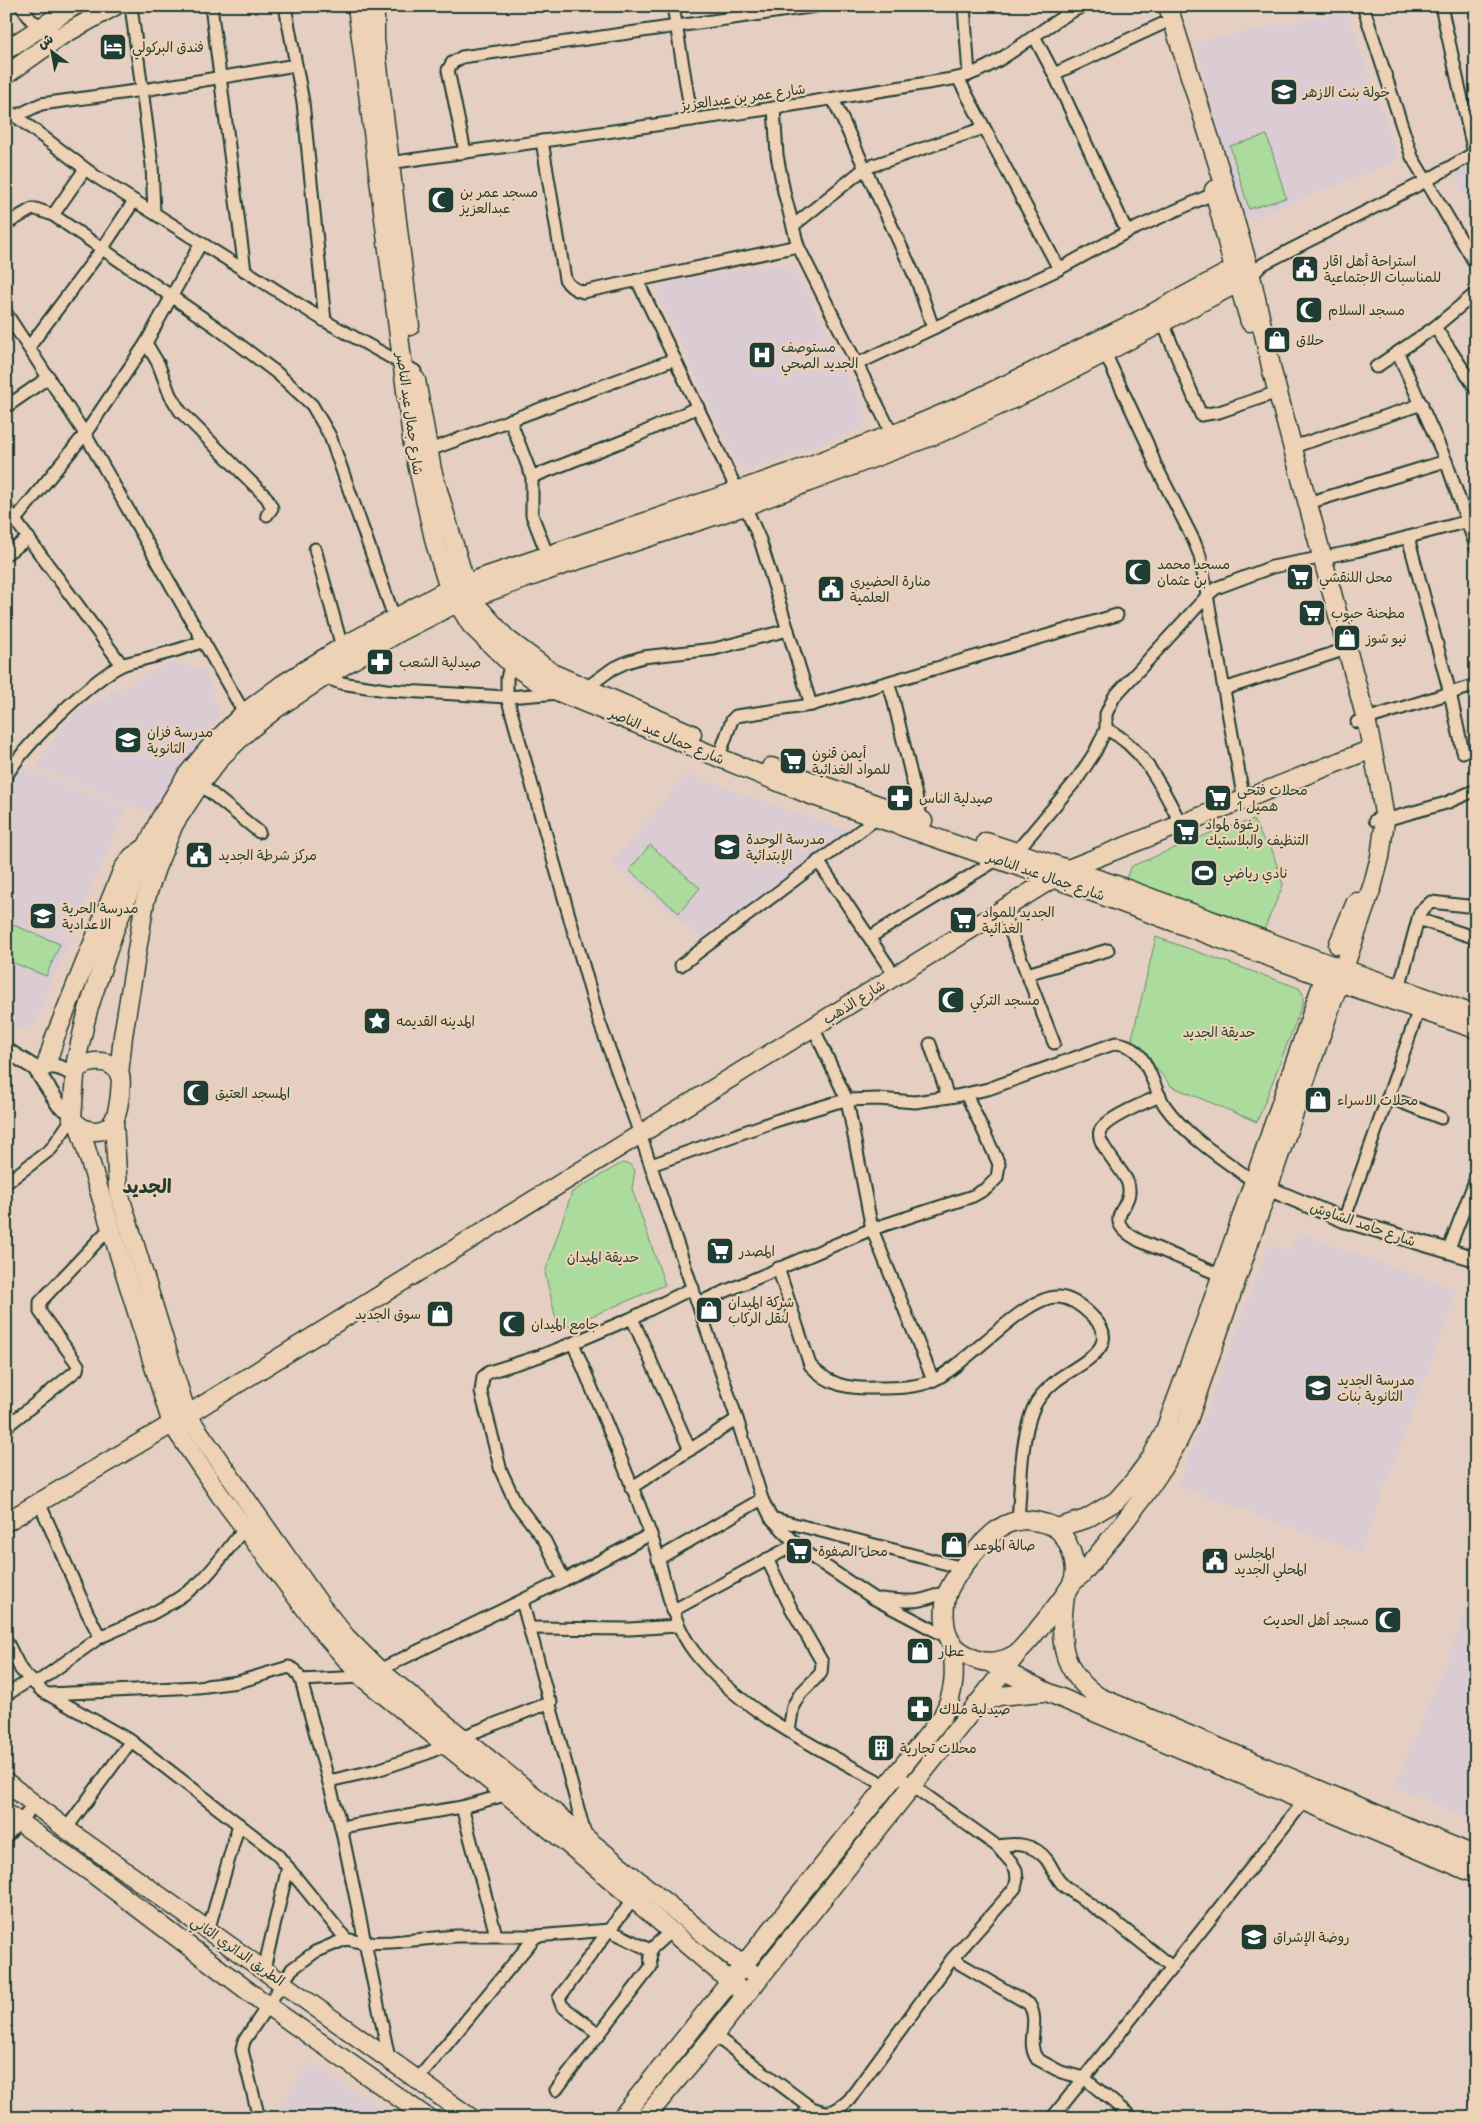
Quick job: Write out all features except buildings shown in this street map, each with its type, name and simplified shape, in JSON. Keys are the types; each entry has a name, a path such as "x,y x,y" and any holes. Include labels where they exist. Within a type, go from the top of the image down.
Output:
{"main road":[{"path":"6,50 74,6"},
{"path":"6,75 61,36 116,6"},
{"name":"شارع جمال عبد الناصر","path":"357,6 409,367 427,451 450,538 461,593 471,625 513,655 722,748 922,821 1016,852 1088,890 1334,973 1399,988 1476,1015"},
{"name":"شارع جمال عبد الناصر","path":"375,6 375,40 389,162 419,478 435,543 461,593"},
{"path":"645,2118 976,1704 996,1667 1017,1654 1138,1504 1177,1445 1187,1423 1261,1185 1334,973 1378,869 1381,790 1318,558 1269,395 1246,271 1215,193 1156,6"},
{"path":"1168,6 1226,190 1308,503 1337,652 1361,720 1364,752 1380,820 1364,880 1338,945"},
{"path":"321,669 342,647 394,617 741,498 896,441 971,419 1163,323 1246,271"},
{"path":"896,441 966,404 1246,271"},
{"path":"119,1074 123,1036 145,901 174,824 211,746 248,720 283,684 321,669 398,633 461,593 547,554 741,498"},
{"name":"شارع جمال عبد الناصر","path":"513,655 538,682 561,693 808,794 998,859 1119,886 1419,1009 1476,1029"},
{"name":"شارع الذهب","path":"7,1520 179,1420 1060,874 1364,752"},
{"path":"194,780 160,819 146,848 114,930 88,1010 77,1053 75,1072 74,1119 110,1228 179,1420 245,1528 322,1631 362,1676 672,1930 745,1994"},
{"path":"41,1067 123,869 132,857 146,848"},
{"path":"1119,850 1113,868 1119,886"},
{"path":"75,1072 85,1064 94,1061 104,1062 113,1066 119,1074 121,1081 114,1122 118,1190 179,1420 321,1606 346,1637 379,1670 587,1838 742,1967 758,1978"},
{"path":"74,1119 87,1131 97,1131 106,1128 114,1122"},
{"path":"621,2118 942,1718 954,1688 950,1640 945,1618 949,1590 963,1568 997,1530 1018,1521 1034,1521 1056,1528 1086,1519 1116,1501 1126,1492 1151,1458 1172,1413 1220,1275 1261,1185"},
{"path":"1056,1528 1071,1552 1074,1564 1061,1641 1074,1672 1090,1691 1099,1697 1476,1856"},
{"path":"950,1640 972,1658 996,1667 1047,1692 1476,1874"},
{"path":"976,1704 999,1696 1047,1692"},
{"name":"الطريق الدائري الثاني","path":"6,1782 34,1805 471,2118"},
{"name":"الطريق الدائري الثاني","path":"12,1818 96,1876 268,2006 428,2118"}],"street":[{"path":"22,6 31,20 61,36"},
{"path":"131,6 152,165 154,213"},
{"path":"211,6 246,271"},
{"path":"286,6 303,102 325,321"},
{"path":"674,6 692,120"},
{"path":"465,152 448,70 455,60 471,54 676,28 816,6"},
{"path":"964,6 969,75"},
{"name":"شارع عمر بن عبدالعزيز","path":"389,162 774,108 958,78 993,64 1083,6"},
{"path":"1363,6 1412,157 1476,265"},
{"path":"1246,271 1426,181 1475,152 1441,6"},
{"path":"1054,74 1162,24"},
{"path":"1034,36 1054,74 1127,232"},
{"path":"16,116 41,104 143,90 296,65"},
{"path":"958,78 1059,269"},
{"path":"833,99 917,281 933,328"},
{"path":"774,108 777,155 798,246 896,441"},
{"path":"6,109 85,168 134,201 325,321 409,367"},
{"path":"793,226 865,168 984,128"},
{"path":"542,141 567,284 576,291 583,292 798,246"},
{"path":"53,215 85,168"},
{"path":"858,364 1059,269 1127,232 1215,193"},
{"path":"29,347 102,249 134,201"},
{"path":"6,224 36,209 53,215 247,349 291,384 312,405 330,436 394,617"},
{"path":"15,520 85,434 146,344 201,243"},
{"path":"637,280 760,540 811,704"},
{"path":"1376,367 1434,327 1476,293"},
{"path":"6,314 85,434 248,720"},
{"path":"1163,323 1201,415 1219,412 1269,395"},
{"path":"1434,327 1476,389"},
{"path":"146,344 158,363 174,402 267,498 272,508 266,516"},
{"path":"1105,353 1144,435 1155,464 1194,541 1204,572 1244,801"},
{"path":"1398,353 1471,519 1476,547"},
{"path":"427,451 675,359"},
{"path":"6,407 49,377"},
{"path":"1293,448 1422,404"},
{"path":"532,477 636,436 698,407"},
{"path":"510,420 532,477 532,515 547,554"},
{"path":"1308,503 1446,461"},
{"path":"6,508 122,665"},
{"path":"1016,852 1078,778 1095,752 1106,728 1106,714 1114,697 1216,588 1272,567 1356,551 1471,519"},
{"path":"1408,537 1450,693 1462,752"},
{"path":"6,554 29,538"},
{"path":"315,549 342,647"},
{"path":"722,748 733,718 811,704 1117,615"},
{"path":"586,688 612,669 643,657 714,649 788,630"},
{"path":"6,777 24,751 63,711 89,688 122,665 203,641"},
{"path":"1224,689 1337,652"},
{"path":"513,655 507,678 507,697 599,1021 698,1302 762,1499 771,1518 796,1544 828,1568 874,1598 950,1640"},
{"path":"321,669 341,683 386,690 507,697 561,693"},
{"path":"888,683 894,698 922,821"},
{"path":"1361,720 1476,685"},
{"path":"1106,728 1128,742 1139,754 1157,779 1181,824"},
{"path":"194,780 259,832"},
{"path":"1380,820 1446,803 1476,790"},
{"path":"681,966 877,818"},
{"path":"870,937 998,859"},
{"path":"818,861 895,976"},
{"path":"1399,988 1420,912 1431,902 1476,907"},
{"path":"1002,910 1054,1043"},
{"path":"1418,919 1476,938"},
{"path":"1027,974 1108,950"},
{"path":"1344,1220 1419,1009"},
{"path":"813,1027 847,1100 872,1229 933,1380"},
{"path":"651,1165 778,1120 847,1100 878,1099 915,1102 966,1094 988,1089 1116,1043 1124,1044 1139,1055 1172,1115 1188,1131 1212,1151 1261,1185"},
{"path":"930,1044 948,1097"},
{"path":"6,1050 41,1067 62,1067 75,1072"},
{"path":"6,1183 51,1149 74,1119 59,1105 41,1067"},
{"path":"698,1302 872,1229 973,1196 986,1188 997,1178 999,1164 966,1094"},
{"path":"1160,1096 1105,1124 1100,1130 1099,1136 1102,1143 1127,1180 1130,1189 1118,1219 1129,1235 1220,1275"},
{"path":"1388,1097 1441,1118"},
{"path":"1448,1251 1476,1178"},
{"name":"شارع حامد الشاوش","path":"1261,1185 1344,1220 1476,1259"},
{"path":"6,1427 77,1370 78,1365 40,1312 40,1302 110,1228"},
{"path":"778,1268 810,1365 821,1377 832,1382 864,1389 896,1388 933,1380 963,1361 1013,1319 1042,1300 1052,1297 1068,1300 1088,1312 1102,1330 1103,1341 1096,1354 1058,1379 1043,1393 1033,1409 1025,1447 1018,1521"},
{"path":"564,1580 544,1541 516,1502 501,1471 483,1401 481,1383 483,1377 489,1372 540,1356 632,1318 693,1288"},
{"path":"632,1318 690,1450"},
{"path":"573,1342 651,1534 677,1626 695,1653 736,1695 789,1731 891,1780 912,1784 997,1846 1016,1870 1015,1888 952,1959 849,2100 836,2111 828,2113 810,2107 714,2034"},
{"path":"631,1488 737,1419"},
{"path":"658,1559 762,1499"},
{"path":"39,1502 87,1612 100,1637"},
{"path":"771,1518 963,1568"},
{"path":"6,1694 32,1682 100,1637 134,1622 179,1598 201,1580 245,1528"},
{"path":"301,1680 362,1676 379,1670 564,1580 651,1534"},
{"path":"672,1611 796,1544"},
{"path":"767,1559 791,1608 822,1662 820,1673 800,1694 793,1706 789,1731"},
{"path":"874,1598 912,1603 928,1600 949,1590"},
{"path":"522,1600 587,1838"},
{"path":"530,1628 622,1629 677,1626"},
{"path":"6,1640 21,1670 32,1682 49,1694 131,1741 271,1848 346,1939"},
{"path":"49,1694 198,1687 238,1682 289,1667 294,1670 301,1680 341,1827 389,2058"},
{"path":"329,1781 377,1770 551,1702"},
{"path":"66,1828 131,1741"},
{"path":"341,1827 462,1807 505,1795"},
{"path":"1052,2118 1305,1800"},
{"path":"6,1837 12,1818 34,1805"},
{"path":"462,1807 496,1935"},
{"path":"208,1930 238,1824"},
{"path":"997,1846 1026,1844 1037,1850 1064,1886 1118,1924 1172,1967"},
{"path":"264,1969 288,1867"},
{"path":"599,2034 562,2006 559,1998 608,1930 634,1899"},
{"path":"259,2118 242,2050 244,2040 282,1982 292,1970 315,1952 346,1939 364,1943 496,1935 536,1936 608,1930 650,1950"},
{"path":"650,1950 672,1930"},
{"path":"418,2079 536,1936"},
{"path":"556,2090 651,1967 650,1950"},
{"path":"952,1959 1029,2004 1035,2020 1032,2046 1036,2059 1061,2072 1084,2078 1133,2118"},
{"path":"800,2118 810,2107"}],"shaded area":[{"path":"1347,11 1397,155 1393,163 1250,219 1240,212 1195,42"},
{"path":"1476,164 1476,227 1456,174"},
{"name":"مستوصف الجديد الصحي","path":"782,264 792,267 798,276 867,413 864,427 752,470 738,464 659,298 659,290 665,281"},
{"name":"مدرسة فزان الثانوية","path":"169,663 205,669 219,713 215,723 149,813 38,769 43,754 63,726 81,709"},
{"name":"مدرسة الحرية الاعدادية","path":"25,767 125,808 34,1025 16,1030 6,1027 6,797 18,770"},
{"name":"مدرسة الوحدة الإبتدائية","path":"687,774 850,832 706,942 611,863"},
{"name":"مدرسة الجديد الثانوية بنات","path":"1297,1232 1458,1291 1360,1553 1178,1486 1269,1244 1290,1251"},
{"path":"1476,1588 1476,1823 1395,1786"},
{"path":"310,2062 393,2118 273,2118"}],"green space":[{"path":"1267,135 1286,198 1249,209 1230,146"},
{"name":"نادي رياضي","path":"1253,820 1265,843 1269,840 1283,885 1263,932 1125,880 1132,866 1220,829"},
{"path":"650,845 700,888 679,913 629,870"},
{"path":"6,922 60,944 46,976 6,960"},
{"name":"حديقة الجديد","path":"1156,937 1299,988 1303,994 1303,1003 1257,1122 1171,1086 1132,1038"},
{"name":"حديقة الميدان","path":"622,1163 629,1164 635,1170 632,1189 665,1285 561,1329 557,1323 545,1273 572,1192"}],"place":[{"name":"فندق البركولي","path":"113,47"},
{"name":"خولة بنت الازهر","path":"1284,92"},
{"name":"مسجد عمر بن عبدالعزيز","path":"441,200"},
{"name":"استراحة أهل اقار للمناسبات الاجتماعية","path":"1305,269"},
{"name":"مسجد السلام","path":"1309,310"},
{"name":"حلاق","path":"1277,340"},
{"name":"مستوصف الجديد الصحي","path":"762,355"},
{"name":"مسجد محمد بن عثمان","path":"1138,572"},
{"name":"محل اللنقشي","path":"1300,577"},
{"name":"منارة الحضيري العلمية","path":"831,589"},
{"name":"مطحنة حبوب","path":"1312,613"},
{"name":"نيو شوز","path":"1347,638"},
{"name":"صيدلية الشعب","path":"380,662"},
{"name":"مدرسة فزان الثانوية","path":"128,740"},
{"name":"أيمن قنون للمواد الغذائية","path":"793,761"},
{"name":"صيدلية الناس","path":"900,798"},
{"name":"محلات فتحي هميل 1","path":"1218,798"},
{"name":"رغوة لمواد التنظيف والبلاستيك","path":"1186,832"},
{"name":"مدرسة الوحدة الإبتدائية","path":"727,847"},
{"name":"مركز شرطة الجديد","path":"199,855"},
{"name":"نادي رياضي","path":"1204,873"},
{"name":"مدرسة الحرية الاعدادية","path":"43,916"},
{"name":"الجديد للمواد الغذائية","path":"963,920"},
{"name":"مسجد التركي","path":"951,1000"},
{"name":"المدينه القديمه","path":"377,1021"},
{"name":"المسجد العتيق","path":"196,1093"},
{"name":"محلات الاسراء","path":"1318,1100"},
{"name":"المصدر","path":"720,1251"},
{"name":"شركة الميدان لنقل الركاب","path":"709,1310"},
{"name":"سوق الجديد","path":"440,1314"},
{"name":"جامع الميدان","path":"512,1324"},
{"name":"مدرسة الجديد الثانوية بنات","path":"1318,1388"},
{"name":"صالة الموعد","path":"954,1545"},
{"name":"محل الصفوة","path":"799,1551"},
{"name":"المجلس المحلي الجديد","path":"1215,1561"},
{"name":"مسجد أهل الحديث","path":"1388,1620"},
{"name":"عطار","path":"920,1651"},
{"name":"صيدلية ملاك","path":"920,1709"},
{"name":"محلات تجارية","path":"881,1748"},
{"name":"روضة الإشراق","path":"1254,1937"}],"district":[{"name":"الجديد","path":"147,1186"}]}
